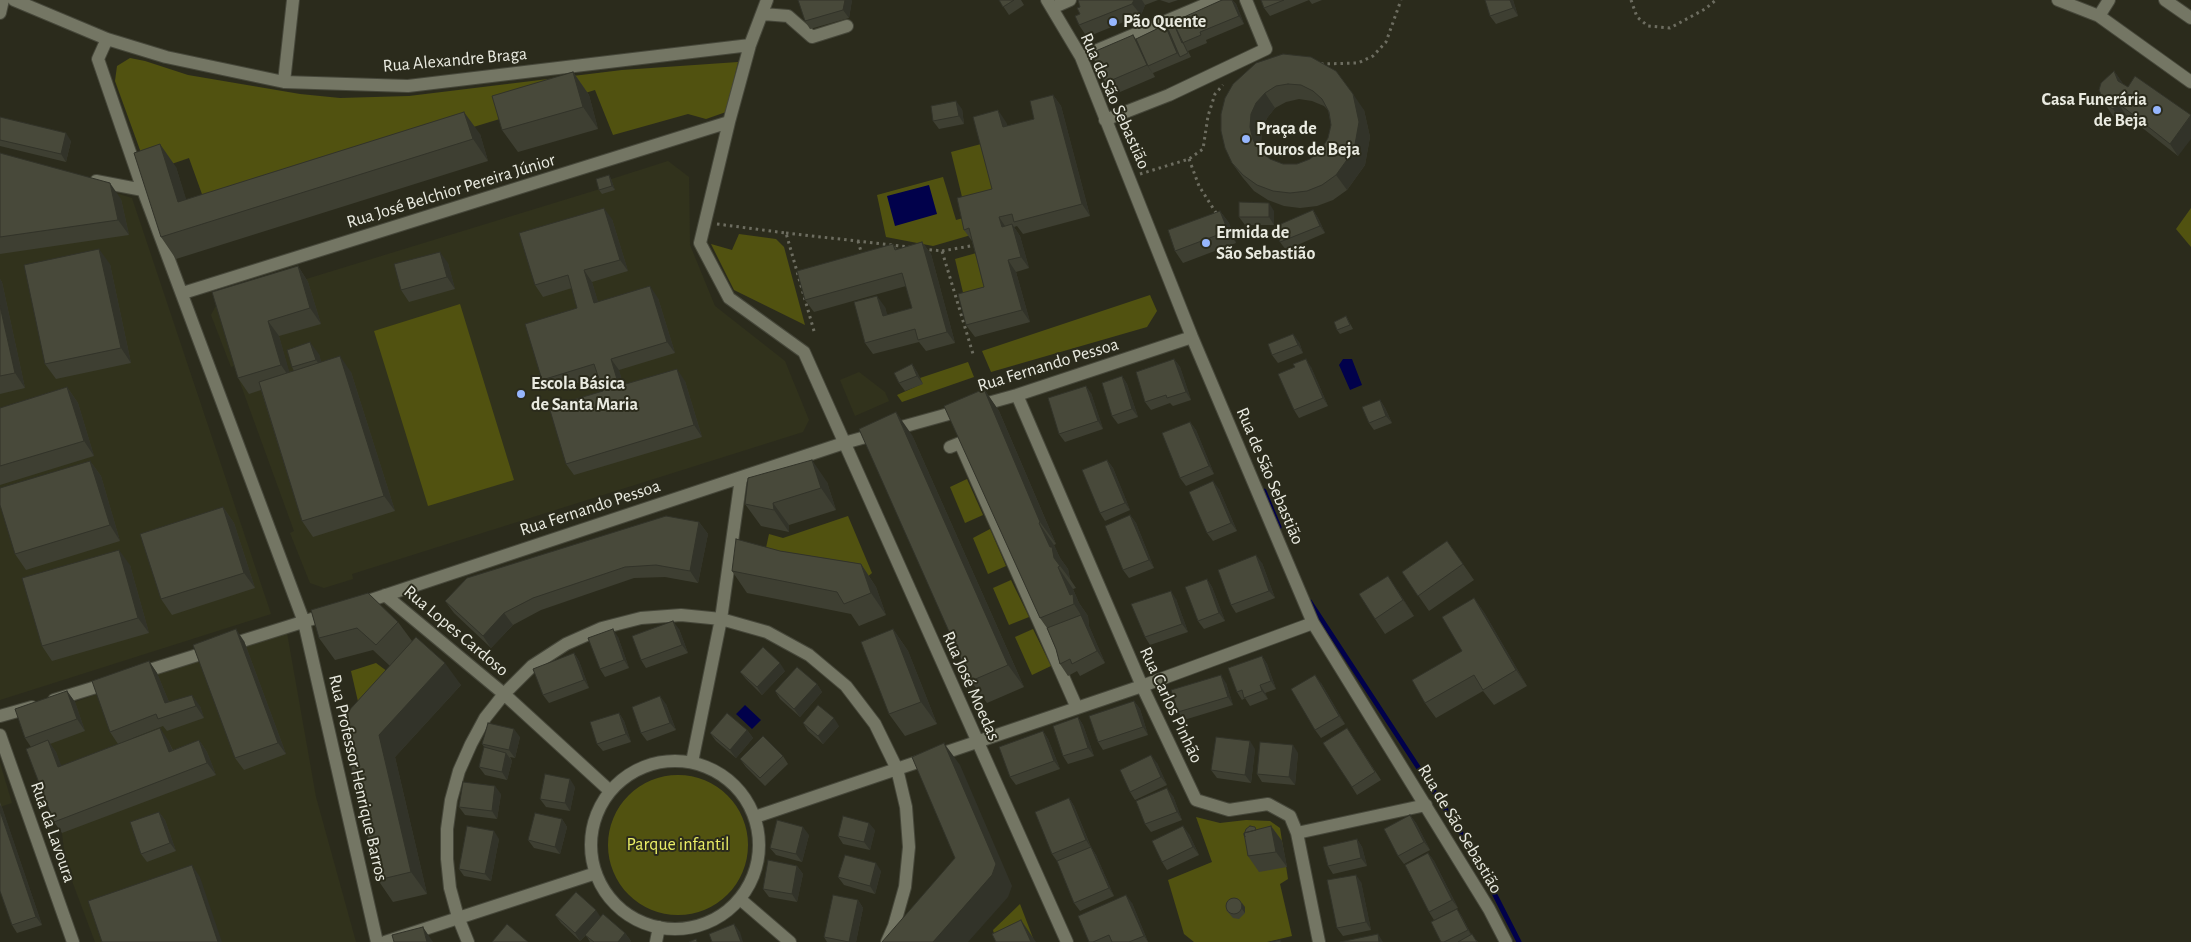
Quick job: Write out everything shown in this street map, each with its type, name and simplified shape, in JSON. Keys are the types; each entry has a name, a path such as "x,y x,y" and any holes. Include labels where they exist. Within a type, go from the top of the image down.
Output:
{"street":[{"path":"0,12 3,0"},
{"name":"Rua Alexandre Braga","path":"14,0 107,39 166,57 284,82 408,86 750,45"},
{"path":"284,82 292,0"},
{"name":"Rua José Moedas","path":"766,0 763,14 750,45 729,122 700,243 730,298 804,352 1067,942"},
{"path":"1049,4 1070,0"},
{"path":"1080,57 1216,0"},
{"path":"1105,120 1169,95 1266,49 1246,0"},
{"path":"2058,0 2099,16 2191,82"},
{"path":"2099,16 2109,0"},
{"path":"2165,0 2191,18"},
{"name":"Rua de São Sebastião","path":"1049,4 1080,57 1192,337 1313,623 1426,805 1506,942"},
{"path":"763,14 788,16 812,37 847,26"},
{"name":"Rua Professor Henrique Barros","path":"107,39 98,59 143,190 183,293 304,622 377,942"},
{"name":"Rua José Belchior Pereira Júnior","path":"183,293 729,122"},
{"path":"81,176 143,190"},
{"name":"Rua Fernando Pessoa","path":"0,716 304,622 844,443 1018,395 1192,337"},
{"name":"Rua Carlos Pinhão","path":"1018,395 1142,686 1196,800 1229,810 1268,804 1290,816 1297,833"},
{"path":"950,447 960,443 1077,708"},
{"path":"692,762 721,619 741,478"},
{"name":"Rua Lopes Cardoso","path":"385,594 504,694 610,791"},
{"path":"468,942 458,917 450,888 447,859 447,829 451,800 459,771 485,718 504,694 532,666 566,644 602,628 649,617 681,615 721,619 767,632 810,655 846,686 875,724 897,769 906,806 909,847 905,887 894,926 887,942"},
{"path":"755,817 1142,686 1313,623"},
{"name":"Rua da Lavoura","path":"0,734 72,942"},
{"path":"665,762 692,762 716,771 736,786 747,800 755,817 759,841 757,868 740,899 712,921 695,927 677,929 659,927 635,918 614,902 596,873 592,856 591,838 598,813 610,791 624,778 639,769 665,762"},
{"path":"1319,942 1297,833 1426,805"},
{"path":"385,942 596,873"},
{"path":"740,899 790,942"},
{"path":"656,942 659,927"}],"path":[{"path":"1315,63 1334,65 1358,64 1373,56 1386,42 1401,0"},
{"path":"1632,0 1637,17 1648,26 1670,28 1706,9 1716,0"},
{"path":"1130,178 1189,159 1202,148 1208,116 1215,94 1226,82"},
{"path":"1189,159 1199,186 1221,220"},
{"path":"713,224 942,251 978,244"},
{"path":"786,233 814,330"},
{"path":"858,241 862,258"},
{"path":"942,251 973,354"}],"shaded area":[{"path":"0,158 132,198 271,614 0,700"},
{"name":"Escola Básica de Santa Maria","path":"668,161 689,177 690,245 715,306 785,361 809,420 803,432 352,574 353,579 324,588 310,583 290,533 294,531 234,366 231,367 211,315 218,302 290,284 600,189 599,183"},
{"path":"929,185 937,214 895,226 887,196"},
{"path":"1343,359 1352,359 1362,385 1350,390 1339,365"},
{"path":"859,372 885,392 889,401 855,416 840,380"},
{"path":"287,633 316,797 356,942 95,942 66,865 62,833 34,761 24,720 157,673"},
{"path":"745,705 761,720 752,729 736,714"},
{"path":"0,763 12,803 0,807"}],"green space":[{"path":"130,58 188,75 300,94 340,98 409,96 622,70 738,62 726,112 706,119 688,114 613,135 595,90 207,208 189,158 148,172 115,81 117,66"},
{"path":"985,143 1000,201 965,209 951,152"},
{"path":"943,177 956,220 967,217 971,235 933,246 886,237 877,195"},
{"path":"2191,208 2191,247 2176,229"},
{"path":"739,234 776,239 784,247 805,325 734,290 711,244 732,250"},
{"path":"980,252 993,298 966,305 955,259"},
{"path":"1150,295 1157,311 1147,327 991,372 982,351"},
{"path":"460,304 514,480 428,506 374,331"},
{"path":"968,362 974,377 902,402 897,395 922,384 920,378"},
{"path":"967,479 983,515 965,523 950,487"},
{"path":"848,516 872,573 866,578 764,557 769,534 783,538"},
{"path":"990,529 1006,566 988,574 973,538"},
{"path":"1011,580 1029,617 1009,625 993,588"},
{"path":"1033,629 1051,666 1032,675 1015,637"},
{"path":"376,663 407,686 365,732 351,671"},
{"name":"Parque infantil","path":"678,775 692,776 705,780 728,795 743,818 747,831 747,859 743,872 728,895 705,910 692,914 678,915 664,914 651,910 628,895 613,872 609,859 608,845 609,831 613,818 628,795 651,780 664,776"},
{"path":"1196,817 1220,823 1246,820 1270,821 1280,828 1288,879 1280,884 1292,936 1267,942 1194,942 1184,934 1168,880 1212,862"},
{"path":"1020,904 1033,938 996,942 993,930"}],"building":[{"path":"798,0 845,0 843,10 805,21"},
{"path":"999,0 1014,0 1003,7"},
{"path":"1078,0 1134,0 1132,4 1079,25 1075,16 1080,14 1077,8 1080,7"},
{"path":"1222,0 1232,0 1239,16 1200,32 1201,35 1182,43 1173,22"},
{"path":"1261,0 1284,0 1264,8"},
{"path":"1485,0 1510,0 1513,8 1490,16"},
{"path":"1165,25 1177,53 1148,66 1136,39"},
{"path":"1175,26 1188,53 1180,57 1168,29"},
{"path":"1133,35 1147,65 1105,83 1091,53"},
{"path":"1283,54 1311,57 1336,71 1353,94 1359,122 1354,150 1336,175 1322,185 1307,191 1290,193 1273,191 1257,185 1243,175 1232,163 1225,148 1221,131 1221,114 1225,98 1233,84 1256,63","holes":["1288,84 1301,85 1313,91 1322,99 1329,112 1331,125 1328,138 1321,150 1310,159 1297,164 1283,164 1270,159 1260,151 1253,140 1250,127 1251,114 1256,103 1265,93 1276,86"]},
{"path":"2114,71 2118,81 2128,87 2135,76 2191,115 2170,144 2118,103 2113,109 2105,104 2099,90 2101,83"},
{"path":"573,72 583,107 502,130 492,96"},
{"path":"1053,95 1082,204 1014,222 1012,214 999,217 1002,227 1012,224 1021,257 1008,260 1022,310 966,325 958,294 984,287 969,228 964,230 957,198 992,189 973,117 998,110 1003,127 1034,119 1030,101"},
{"path":"956,101 959,116 933,121 931,106"},
{"path":"464,112 473,139 161,237 134,153 160,144 178,202"},
{"path":"0,117 66,133 61,154 0,140"},
{"path":"0,153 110,183 118,220 0,237"},
{"path":"609,175 612,186 599,190 596,179"},
{"path":"1239,202 1269,203 1269,217 1239,217"},
{"path":"604,208 620,260 584,270 594,303 650,286 667,342 611,359 619,386 677,369 694,425 566,464 549,407 603,391 594,364 542,380 525,324 577,308 568,275 535,285 519,233"},
{"path":"1313,210 1320,226 1280,242 1274,227"},
{"path":"1220,211 1228,231 1175,251 1168,230"},
{"path":"922,242 947,332 918,340 915,329 865,343 854,302 877,296 883,316 912,308 902,273 805,300 797,271 893,244 895,250"},
{"path":"99,249 121,348 45,364 24,265"},
{"path":"440,252 447,277 401,290 394,264"},
{"path":"298,266 310,308 268,321 281,365 238,378 212,292"},
{"path":"0,306 15,373 0,376"},
{"path":"1346,316 1350,325 1337,330 1334,322"},
{"path":"1293,334 1298,345 1272,355 1268,344"},
{"path":"310,342 316,360 292,367 287,350"},
{"path":"340,356 384,496 302,521 259,382"},
{"path":"1174,359 1186,392 1167,398 1166,395 1145,402 1136,372"},
{"path":"1306,359 1323,398 1294,410 1278,374 1295,367 1293,364"},
{"path":"912,364 917,376 899,383 894,373"},
{"path":"1122,376 1132,409 1112,416 1102,383"},
{"path":"1086,386 1098,421 1059,434 1048,398"},
{"path":"67,387 84,441 0,466 0,408"},
{"path":"984,389 1039,523 1050,547 1052,547 1054,558 1060,566 1058,567 1070,595 1073,594 1074,604 1040,618 944,406"},
{"path":"1380,400 1386,416 1369,423 1362,407"},
{"path":"896,412 1008,665 971,681 859,429"},
{"path":"1190,422 1209,466 1180,478 1162,433"},
{"path":"812,460 821,488 773,503 774,510 745,504 748,478"},
{"path":"1107,460 1125,503 1100,513 1082,470"},
{"path":"90,461 110,525 15,554 0,505 0,488"},
{"path":"1213,481 1231,523 1207,533 1189,492"},
{"path":"223,507 244,573 161,599 140,534"},
{"path":"1130,515 1149,560 1123,570 1105,526"},
{"path":"666,516 699,522 690,571 656,565 625,567 533,598 504,613 483,636 445,601 467,578"},
{"path":"736,539 780,551 861,564 871,593 844,604 837,592 732,571"},
{"path":"1447,541 1463,564 1418,596 1402,572"},
{"path":"119,550 138,618 42,646 22,578"},
{"path":"1256,555 1269,591 1231,605 1218,570"},
{"path":"1388,576 1403,600 1375,619 1359,594"},
{"path":"1207,579 1219,613 1198,621 1185,587"},
{"path":"1171,591 1182,624 1145,637 1131,604"},
{"path":"368,593 398,622 376,645 357,628 319,638 311,610"},
{"path":"1474,598 1516,670 1483,690 1474,675 1425,703 1412,680 1462,651 1442,617"},
{"path":"1081,615 1097,651 1072,664 1070,659 1060,664 1047,628"},
{"path":"673,621 682,645 641,660 632,636"},
{"path":"236,629 278,743 235,758 193,645"},
{"path":"613,629 624,660 600,669 588,638"},
{"path":"893,629 921,702 889,714 861,642"},
{"path":"416,637 445,663 379,735 411,872 378,880 342,729 344,716"},
{"path":"763,647 780,663 757,687 740,672"},
{"path":"574,653 584,680 543,695 533,669"},
{"path":"1262,656 1271,681 1260,685 1262,691 1244,698 1242,690 1237,692 1228,668"},
{"path":"149,661 165,703 192,695 196,706 158,719 156,714 110,732 92,681"},
{"path":"797,667 817,684 794,709 775,691"},
{"path":"1221,675 1228,697 1178,712 1171,690"},
{"path":"1315,675 1339,716 1315,730 1291,689"},
{"path":"67,691 77,719 25,738 15,709"},
{"path":"660,696 670,723 641,733 632,707"},
{"path":"1134,701 1143,727 1098,742 1089,716"},
{"path":"818,705 834,718 818,736 803,723"},
{"path":"619,713 626,734 597,744 590,722"},
{"path":"727,713 747,730 730,750 710,733"},
{"path":"1078,717 1088,748 1063,756 1053,726"},
{"path":"488,723 514,729 509,750 482,744"},
{"path":"160,728 169,752 199,740 207,763 54,822 26,749 48,740 58,767"},
{"path":"1347,728 1375,772 1352,787 1323,743"},
{"path":"1043,731 1054,761 1010,777 999,747"},
{"path":"763,736 783,756 760,778 740,759"},
{"path":"1216,737 1250,741 1245,775 1211,770"},
{"path":"1260,742 1293,745 1289,777 1257,774"},
{"path":"944,743 996,864 992,875 933,942 882,942 955,858 912,757"},
{"path":"484,747 506,753 502,772 479,767"},
{"path":"1151,755 1161,777 1130,792 1120,770"},
{"path":"545,774 570,779 565,803 540,799"},
{"path":"463,782 495,786 492,811 459,807"},
{"path":"1167,788 1177,812 1145,824 1136,801"},
{"path":"1069,798 1086,840 1052,854 1035,812"},
{"path":"0,811 36,917 12,925 0,891"},
{"path":"159,812 170,843 141,854 130,822"},
{"path":"535,813 562,819 555,847 528,840"},
{"path":"1410,815 1424,842 1398,856 1384,829"},
{"path":"843,816 869,823 864,842 838,836"},
{"path":"777,820 803,827 796,854 770,848"},
{"path":"467,826 494,831 485,874 459,869"},
{"path":"1183,826 1193,847 1162,862 1152,841"},
{"path":"1250,826 1255,827 1256,830 1245,833 1246,829"},
{"path":"1271,826 1276,852 1248,856 1244,833"},
{"path":"1357,839 1361,858 1328,866 1323,847"},
{"path":"1091,847 1109,888 1074,903 1057,861"},
{"path":"1428,853 1452,900 1429,912 1405,865"},
{"path":"845,855 876,863 870,886 838,877"},
{"path":"768,860 797,866 792,894 763,889"},
{"path":"192,865 218,942 102,942 88,901"},
{"path":"1356,875 1366,922 1337,928 1327,880"},
{"path":"576,892 596,910 575,933 555,915"},
{"path":"833,895 858,900 849,942 824,937"},
{"path":"1126,895 1144,936 1129,942 1112,942 1109,935 1089,942 1078,916"},
{"path":"1231,898 1237,898 1242,903 1240,912 1231,914 1226,909 1226,903"},
{"path":"1457,909 1468,930 1441,942 1431,922"},
{"path":"603,914 625,933 618,942 594,942 585,935"},
{"path":"1021,920 1031,942 996,942 992,934"},
{"path":"507,924 528,942 492,942"},
{"path":"734,924 741,942 712,942 709,934"},
{"path":"423,927 427,942 394,942 392,935"},
{"path":"1378,934 1379,942 1340,942"},
{"path":"1472,934 1477,942 1458,942"}],"waterway":[{"path":"1264,491 1279,527"},
{"path":"1310,602 1471,848 1519,942"}],"place":[{"name":"Pão Quente","path":"1113,22"},
{"name":"Casa Funerária de Beja","path":"2157,110"},
{"name":"Praça de Touros de Beja","path":"1246,139"},
{"name":"Ermida de São Sebastião","path":"1206,243"},
{"name":"Escola Básica de Santa Maria","path":"521,394"}]}
